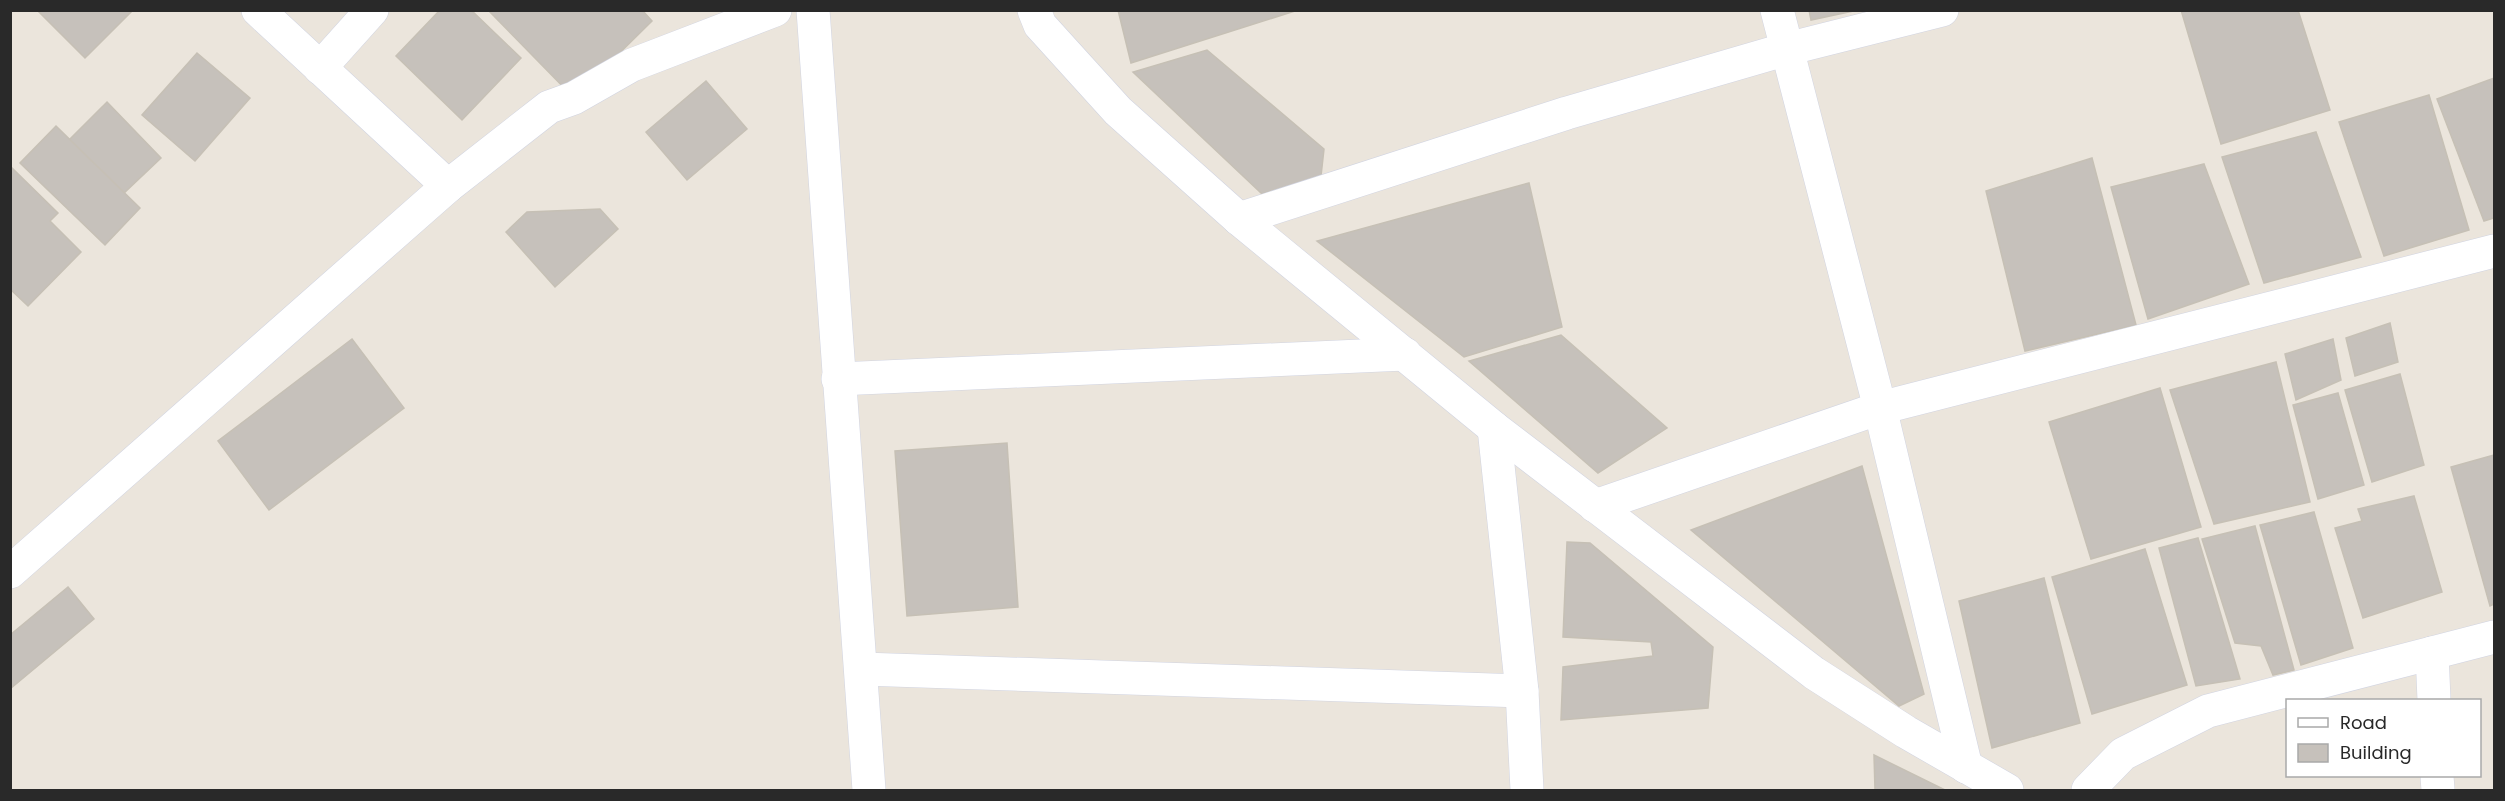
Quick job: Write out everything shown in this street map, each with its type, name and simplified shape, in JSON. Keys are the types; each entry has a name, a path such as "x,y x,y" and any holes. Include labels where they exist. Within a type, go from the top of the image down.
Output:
{"street":[{"path":"258,10 448,186"},
{"path":"320,68 372,10"},
{"path":"10,572 448,186 549,107 574,98 632,65 775,10"},
{"path":"813,10 837,379 862,669 869,790"},
{"path":"1034,10 1040,25 1118,111 1239,219 1494,428 1814,673 2007,790"},
{"path":"1777,10 1880,408 1966,767"},
{"path":"1239,219 1567,113 1787,49 1942,10"},
{"path":"1595,506 1880,408 2494,251"},
{"path":"837,379 1405,354"},
{"path":"1494,428 1522,691 1527,790"},
{"path":"2088,790 2123,754 2208,711 2494,637"},
{"path":"2432,653 2434,699"},
{"path":"862,669 1522,691"}],"building":[{"path":"37,10 133,10 85,58"},
{"path":"440,10 471,10 521,58 462,120 396,56"},
{"path":"488,10 642,10 652,21 574,98"},
{"path":"1118,10 1298,10 1131,63"},
{"path":"1809,10 1858,10 1811,20"},
{"path":"2181,10 2298,10 2330,110 2221,144"},
{"path":"1207,50 1324,149 1321,176 1262,194 1133,72"},
{"path":"197,53 250,98 195,161 142,115"},
{"path":"2494,78 2494,218 2484,221 2437,99"},
{"path":"706,81 747,129 687,180 646,132"},
{"path":"2429,95 2469,230 2384,256 2339,122"},
{"path":"107,102 161,158 122,195 69,140"},
{"path":"56,126 140,208 105,245 20,163"},
{"path":"2316,132 2361,257 2264,283 2222,157"},
{"path":"2092,158 2136,325 2025,351 1986,191"},
{"path":"2204,164 2249,284 2148,319 2111,187"},
{"path":"10,166 58,213 50,221 81,252 28,306 10,289"},
{"path":"1529,183 1562,327 1464,357 1317,241"},
{"path":"600,209 618,229 555,287 506,232 527,212"},
{"path":"2390,323 2398,362 2355,376 2346,338"},
{"path":"1561,335 1667,428 1598,473 1469,361"},
{"path":"352,339 404,408 269,510 218,441"},
{"path":"2333,339 2341,380 2296,400 2285,354"},
{"path":"2276,362 2310,502 2214,524 2170,390"},
{"path":"2400,374 2424,465 2372,482 2345,390"},
{"path":"2160,388 2201,527 2091,559 2049,422"},
{"path":"2338,393 2364,485 2318,499 2293,405"},
{"path":"1007,443 1018,607 907,616 895,451"},
{"path":"2494,455 2494,604 2490,606 2451,467"},
{"path":"1862,466 1924,694 1899,706 1691,530"},
{"path":"2414,496 2442,592 2363,618 2335,528 2362,521 2358,509"},
{"path":"2314,512 2353,648 2301,665 2260,525"},
{"path":"2255,526 2294,670 2273,675 2261,646 2235,643 2202,539"},
{"path":"2198,538 2240,679 2196,686 2159,548"},
{"path":"1567,542 1590,543 1713,647 1708,708 1561,720 1563,667 1653,656 1651,642 1563,637"},
{"path":"2145,549 2187,685 2092,714 2052,577"},
{"path":"2044,578 2080,723 1992,748 1959,601"},
{"path":"68,587 94,619 10,689 10,635"},
{"path":"1874,755 1945,790 1875,790"}]}
